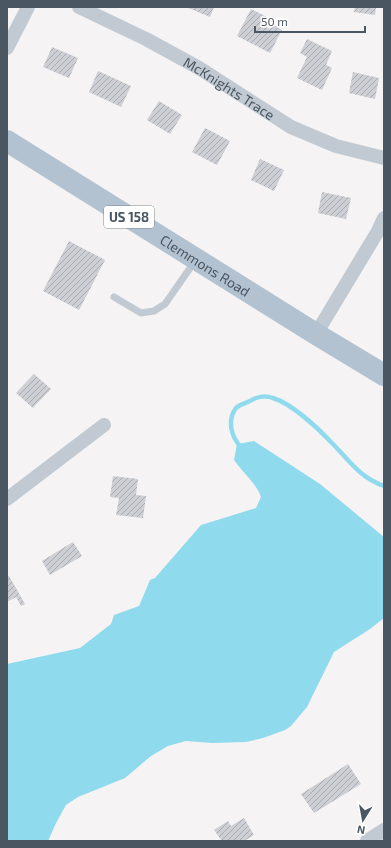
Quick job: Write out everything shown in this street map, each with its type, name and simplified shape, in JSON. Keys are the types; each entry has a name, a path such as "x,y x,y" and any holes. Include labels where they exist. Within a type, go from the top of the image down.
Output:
{"main road":[{"name":"Clemmons Road","path":"7,141 384,375"}],"street":[{"path":"7,48 28,7"},
{"name":"McKnights Trace","path":"79,7 146,39 199,68 291,127 336,146 384,158"},
{"path":"316,334 378,231 384,218"},
{"path":"7,499 104,424"},
{"path":"367,841 384,830"}],"lane":[{"path":"114,297 141,312 154,310 166,304 196,259"}],"water":[{"path":"254,441 320,484 384,537 384,618 370,629 334,652 307,707 291,726 285,730 246,742 212,743 186,741 168,746 151,756 125,778 78,797 66,805 48,841 7,841 7,664 80,648 111,624 114,615 139,606 150,580 155,578 201,525 256,508 261,497 259,492 234,460 237,444"}],"building":[{"path":"186,7 214,7 210,17"},
{"path":"355,7 376,7 375,15 354,12"},
{"path":"251,9 267,17 262,25 270,29 273,24 282,30 270,53 237,36"},
{"path":"307,39 332,51 326,65 332,68 322,90 297,78 307,57 300,53"},
{"path":"52,47 78,58 69,78 43,67"},
{"path":"98,71 131,86 121,107 89,92"},
{"path":"353,72 379,78 375,99 349,93"},
{"path":"159,101 182,115 170,134 147,120"},
{"path":"205,128 230,141 217,165 192,152"},
{"path":"260,159 284,170 274,191 251,180"},
{"path":"322,192 351,198 346,219 318,213"},
{"path":"69,241 105,260 79,310 43,291"},
{"path":"34,374 51,389 33,408 16,393"},
{"path":"113,476 138,479 136,495 146,496 143,518 116,515 119,498 110,497"},
{"path":"73,542 82,556 50,575 42,561"},
{"path":"9,576 25,604 21,606 16,597 7,602 7,577"},
{"path":"348,764 361,784 314,813 301,794"},
{"path":"244,818 254,835 244,841 222,841 214,830 228,821 231,826"}],"waterway":[{"path":"241,447 231,428 233,413 237,407 255,398 270,397 288,405 312,423 361,473 384,486"}]}
